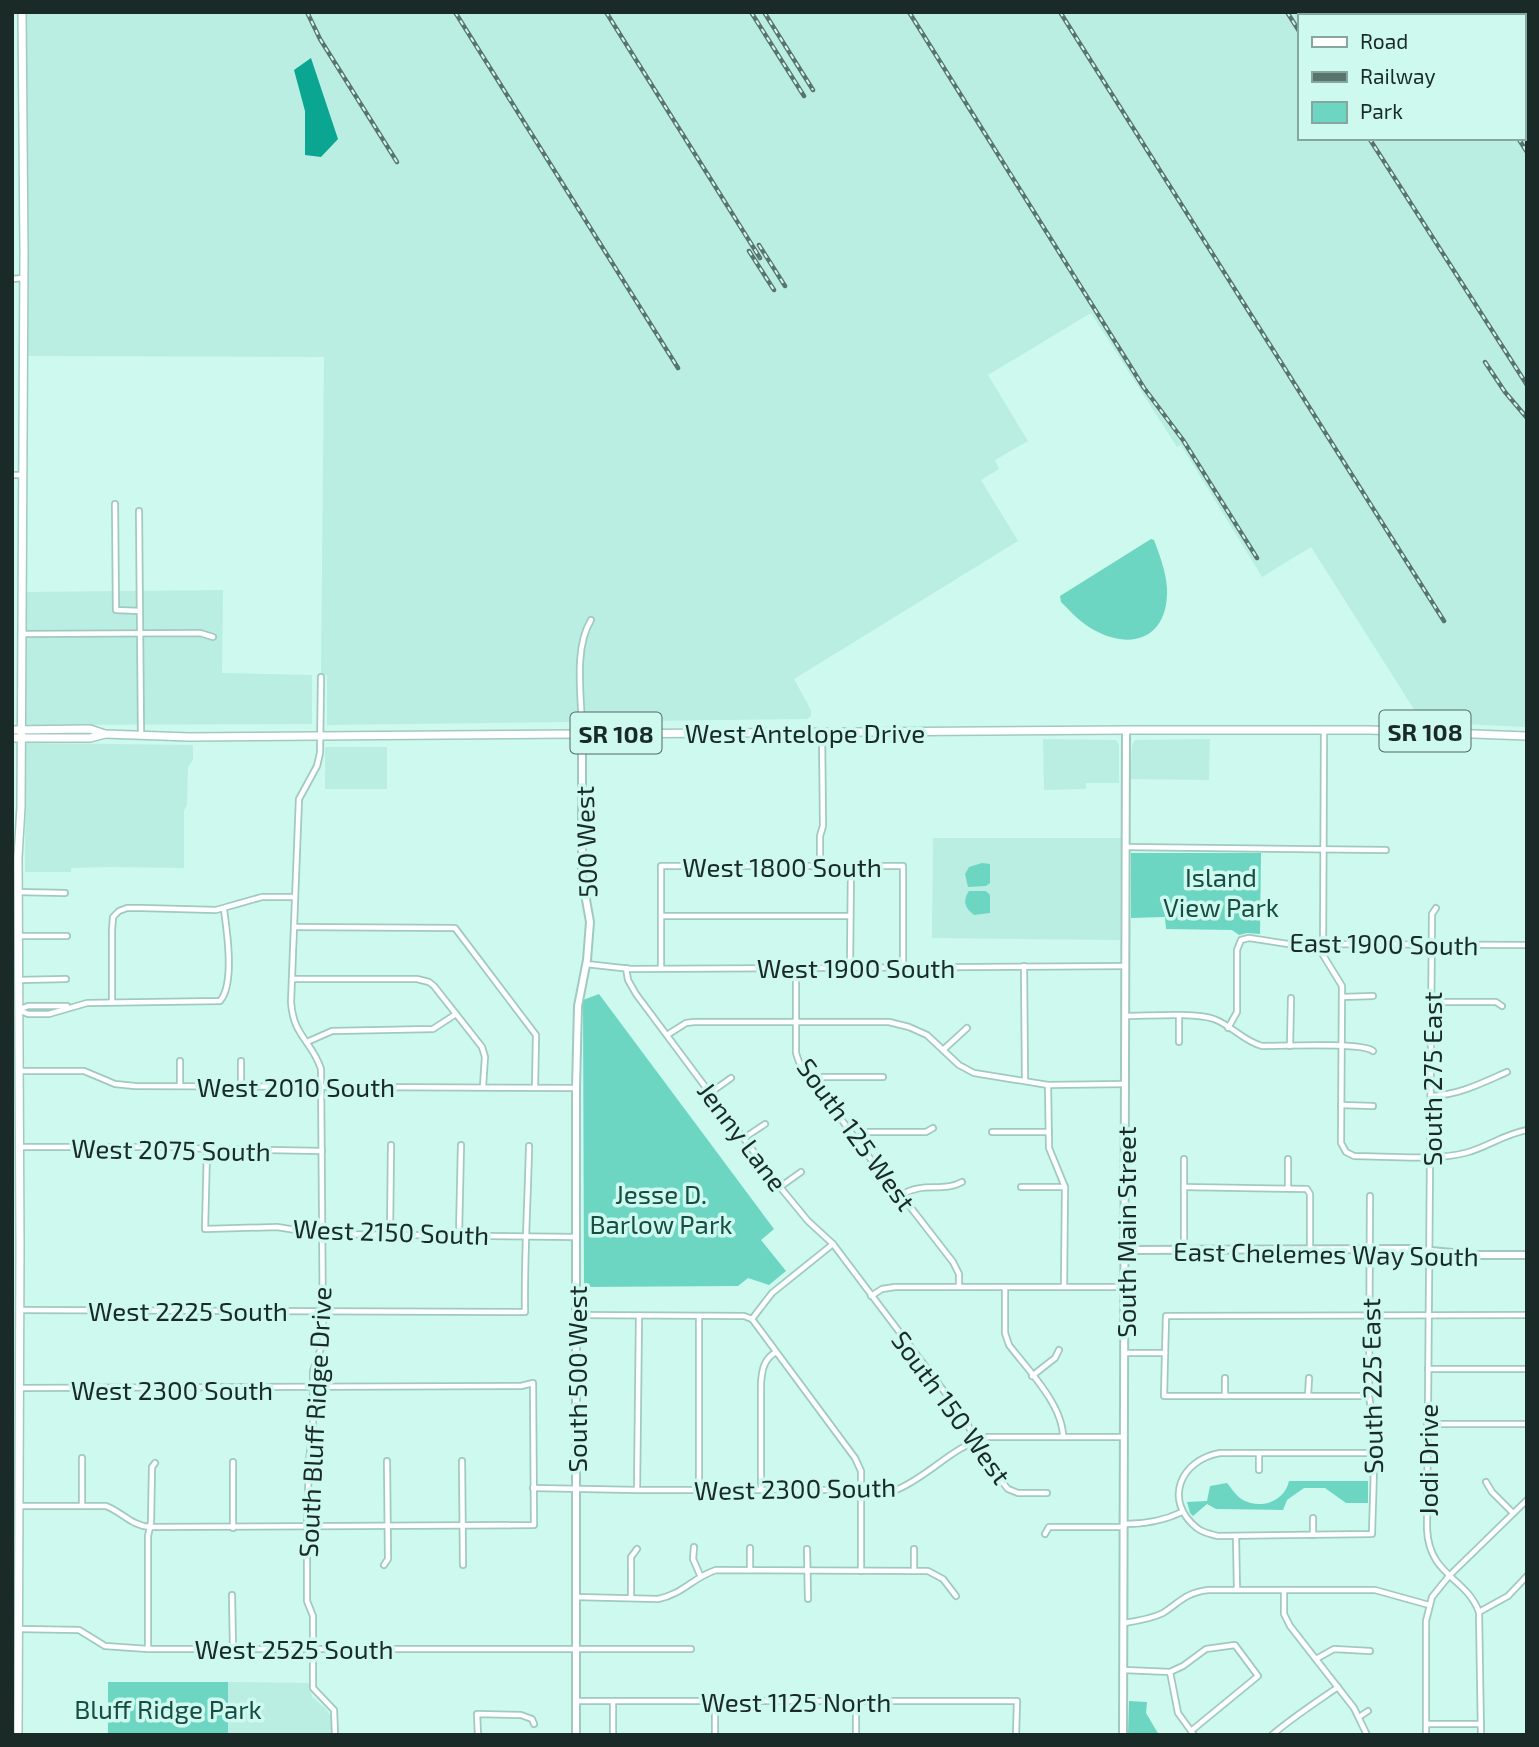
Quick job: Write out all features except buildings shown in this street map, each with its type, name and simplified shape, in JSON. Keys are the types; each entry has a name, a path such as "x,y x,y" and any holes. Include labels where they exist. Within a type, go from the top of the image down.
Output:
{"main road":[{"path":"16,1729 15,1542 18,1506 16,1443 20,1388 20,1147 16,1116 18,980 15,953 18,936 16,734 21,634 23,475 22,12"},
{"name":"West Antelope Drive","path":"16,734 90,729 105,734 189,737 1126,730"},
{"name":"SR 108","path":"1126,730 1417,731 1527,736"}],"street":[{"path":"13,69 22,69"},
{"path":"12,279 23,278"},
{"path":"12,475 23,475"},
{"path":"115,504 116,610 140,611"},
{"path":"139,511 141,734"},
{"name":"500 West","path":"577,1022 590,922 582,877 580,653 583,637 591,620"},
{"path":"21,634 200,633 213,637"},
{"name":"South Bluff Ridge Drive","path":"321,677 317,766 299,799 292,979 293,1021 299,1034 318,1059 321,1069 323,1342 314,1365 307,1528 307,1601 313,1616 313,1688 334,1710 335,1735"},
{"name":"South Main Street","path":"1124,1735 1126,730"},
{"path":"820,866 820,836 823,826 822,731"},
{"path":"1324,731 1322,955 1342,986 1341,1143 1346,1152 1354,1156 1431,1156 1466,1153 1513,1133 1527,1130"},
{"path":"1126,847 1386,850"},
{"name":"West 1800 South","path":"662,916 661,866 903,866 903,967"},
{"path":"850,967 851,866"},
{"path":"18,892 65,893"},
{"path":"111,1002 112,930 116,913 127,908 224,909 262,897 294,897"},
{"name":"South 275 East","path":"1428,1289 1432,914 1436,908"},
{"path":"18,1010 27,1006 68,1007 79,1003 202,1003 221,1000 227,987 227,932 224,909"},
{"path":"661,968 662,916 850,916"},
{"path":"294,927 455,928 533,1029 537,1043 535,1087"},
{"path":"18,936 67,936"},
{"name":"East 1900 South","path":"1228,1028 1237,1012 1237,950 1241,940 1288,944 1527,944"},
{"name":"West 1900 South","path":"586,964 626,968 1126,966"},
{"path":"1024,966 1025,1080"},
{"name":"Jenny Lane","path":"626,968 628,980 636,994 780,1187 808,1221 833,1244 871,1296"},
{"name":"South 125 West","path":"796,968 796,1053 799,1062 890,1184 953,1262 959,1274 959,1287"},
{"path":"18,980 66,979"},
{"path":"292,979 416,979 429,982 439,991 484,1051 483,1086"},
{"path":"1342,997 1373,996"},
{"path":"1290,1046 1291,998"},
{"path":"1432,1002 1496,1002 1502,1006"},
{"path":"307,1042 332,1031 433,1029 456,1014"},
{"path":"1125,1016 1203,1016 1217,1020 1250,1043 1262,1046 1369,1047 1373,1051"},
{"path":"1179,1016 1180,1042"},
{"name":"South 500 West","path":"576,1735 577,1022"},
{"path":"667,1035 678,1027 694,1022 889,1022 927,1035 959,1065 974,1073 1048,1085 1125,1084"},
{"path":"943,1050 967,1028"},
{"path":"180,1061 180,1086"},
{"path":"241,1061 241,1086"},
{"name":"West 2010 South","path":"18,1071 84,1071 122,1085 576,1088"},
{"path":"1431,1096 1462,1092 1507,1072"},
{"path":"815,1085 823,1077 883,1076"},
{"path":"710,1093 731,1078"},
{"path":"1048,1085 1049,1148 1065,1186 1064,1287"},
{"path":"1341,1105 1373,1106"},
{"path":"744,1138 765,1124"},
{"path":"856,1139 868,1132 926,1132 933,1128"},
{"path":"992,1132 1049,1132"},
{"path":"390,1233 391,1145"},
{"path":"459,1234 461,1146"},
{"path":"527,1235 529,1146"},
{"name":"West 2075 South","path":"20,1147 322,1151"},
{"name":"West 2150 South","path":"206,1149 205,1228 277,1227 321,1234 576,1237"},
{"path":"1184,1159 1184,1250"},
{"path":"1288,1159 1288,1187"},
{"path":"780,1187 801,1172"},
{"path":"901,1195 914,1187 954,1186 962,1182"},
{"path":"1021,1186 1065,1186"},
{"path":"1184,1187 1307,1189 1310,1194 1310,1250"},
{"name":"South 225 East","path":"1312,1535 1372,1534 1373,1419 1369,1396 1370,1196"},
{"name":"West 2225 South","path":"20,1310 525,1312 524,1253 527,1235"},
{"path":"752,1319 772,1293 833,1244"},
{"name":"East Chelemes Way South","path":"1125,1250 1370,1250 1527,1255"},
{"path":"871,1296 883,1289 895,1287 1125,1287"},
{"path":"1005,1287 1005,1333 1009,1345 1056,1409 1063,1424 1063,1437"},
{"name":"Jodi Drive","path":"1428,1289 1427,1541 1433,1558 1473,1600 1479,1612"},
{"name":"South 150 West","path":"871,1296 965,1419 986,1463 1008,1489 1018,1493 1047,1493"},
{"path":"578,1315 744,1316 752,1319 862,1471 862,1571"},
{"path":"1369,1396 1164,1396 1166,1316 1527,1315"},
{"path":"638,1490 639,1316"},
{"path":"699,1317 699,1490"},
{"path":"1032,1376 1055,1359 1059,1350"},
{"path":"761,1490 762,1367 776,1352"},
{"path":"1125,1353 1165,1353"},
{"path":"1428,1369 1527,1369"},
{"path":"1225,1396 1226,1378"},
{"path":"1308,1396 1309,1378"},
{"name":"West 2300 South","path":"20,1388 521,1387 533,1383 533,1488 896,1490 915,1483 950,1454 974,1440 988,1437 1125,1437"},
{"path":"1427,1424 1527,1424"},
{"path":"1259,1453 1259,1471"},
{"path":"1313,1518 1312,1535 1218,1536 1199,1531 1182,1512 1180,1485 1185,1472 1205,1455 1373,1453"},
{"path":"82,1458 82,1506"},
{"path":"384,1565 388,1559 387,1461"},
{"path":"462,1461 463,1565"},
{"path":"233,1462 233,1528"},
{"path":"148,1648 148,1536 152,1467 155,1463"},
{"path":"1486,1482 1513,1513"},
{"path":"18,1506 106,1506 137,1525 150,1527 534,1525 533,1488"},
{"path":"1426,1735 1426,1621 1432,1597 1527,1500"},
{"path":"1045,1534 1049,1527 1147,1524 1182,1512"},
{"path":"1236,1536 1237,1590"},
{"path":"694,1547 693,1559 700,1575"},
{"path":"631,1598 631,1557 637,1549"},
{"path":"750,1549 750,1570"},
{"path":"807,1549 808,1599"},
{"path":"914,1549 914,1571"},
{"path":"575,1597 670,1597 700,1575 716,1570 928,1571 943,1579 956,1596"},
{"path":"1481,1735 1479,1612 1508,1596 1527,1576"},
{"path":"1284,1590 1284,1614 1290,1626 1338,1687 1359,1717 1367,1735"},
{"path":"1124,1623 1147,1619 1198,1591 1375,1590 1429,1605"},
{"path":"232,1595 233,1648"},
{"name":"West 2525 South","path":"15,1635 79,1630 104,1646 148,1648 691,1649"},
{"path":"1124,1670 1170,1672 1206,1649 1235,1645 1258,1676 1193,1733 1178,1713 1170,1672"},
{"path":"1316,1659 1334,1649 1370,1651"},
{"path":"1272,1735 1299,1712 1338,1687"},
{"name":"West 1125 North","path":"576,1701 1017,1701 1016,1735"},
{"path":"613,1701 613,1735"},
{"path":"715,1701 715,1735"},
{"path":"856,1701 856,1735"},
{"path":"1359,1717 1368,1711"},
{"path":"478,1735 477,1714 521,1715 532,1719 534,1724"},
{"path":"1427,1724 1481,1724"}],"shaded area":[{"path":"26,12 1527,12 1527,727 1422,722 1311,547 1262,577 1181,445 1177,447 1091,313 988,375 1028,441 995,460 999,469 981,480 1018,541 794,679 811,710 811,716 807,719 327,725 327,675 321,675 324,357 26,356"},
{"path":"311,58 338,139 321,157 305,155 305,111 294,70"},
{"path":"223,590 222,673 312,675 312,724 26,725 26,592"},
{"path":"1043,739 1116,740 1119,745 1119,783 1086,783 1086,789 1044,790"},
{"path":"1210,739 1209,780 1130,779 1132,745 1135,740"},
{"path":"26,743 193,745 193,760 188,767 187,805 184,811 184,868 71,868 71,872 25,872"},
{"path":"325,747 387,747 387,789 325,789"},
{"path":"933,838 1121,838 1120,940 932,938"},
{"path":"228,1682 309,1683 312,1697 327,1710 332,1719 332,1735 228,1735"}],"green space":[{"path":"1151,539 1154,540 1160,558 1167,588 1162,618 1146,635 1135,639 1109,636 1085,624 1061,602 1060,596"},
{"name":"Island View Park","path":"1131,853 1261,853 1260,934 1239,935 1232,930 1166,929 1165,917 1131,918"},
{"path":"982,863 990,864 990,883 986,886 968,887 965,874 969,867"},
{"path":"969,891 986,891 990,895 990,913 974,915 971,912 965,901"},
{"name":"Jesse D. Barlow Park","path":"599,994 774,1229 761,1240 786,1271 769,1285 748,1278 738,1286 584,1287 583,1000"},
{"path":"1289,1481 1368,1481 1368,1503 1346,1503 1325,1488 1304,1488 1287,1500 1283,1510 1216,1509 1207,1504 1193,1516 1187,1502 1207,1501 1210,1486 1227,1483 1243,1500 1264,1504 1283,1494"},
{"name":"Bluff Ridge Park","path":"108,1682 228,1682 228,1735 108,1735"},
{"path":"1129,1701 1147,1702 1146,1713 1159,1735 1128,1735"}],"railway":[{"path":"307,12 320,39 397,162"},
{"path":"455,12 678,368"},
{"path":"606,12 760,258"},
{"path":"751,12 804,96"},
{"path":"764,12 813,90"},
{"path":"909,12 1144,388 1183,440 1257,558"},
{"path":"1060,12 1444,621"},
{"path":"1287,12 1298,29"},
{"path":"1370,140 1527,385"},
{"path":"1519,140 1527,152"},
{"path":"759,245 785,286"},
{"path":"749,251 774,290"},
{"path":"1485,362 1527,418"}]}
